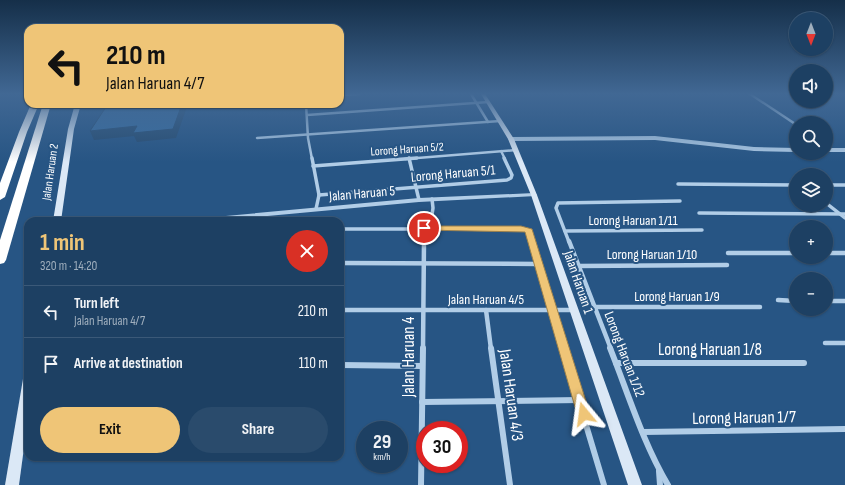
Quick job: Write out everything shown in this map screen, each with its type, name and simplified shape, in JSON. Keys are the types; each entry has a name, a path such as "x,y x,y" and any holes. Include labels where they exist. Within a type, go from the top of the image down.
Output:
{"highway":[{"path":"0,197 30,117"},
{"path":"0,260 43,117"}],"main road":[{"name":"Jalan Haruan 2","path":"58,217 71,129 74,117"},
{"name":"Jalan Haruan 1","path":"497,117 511,139 534,195 635,485"},
{"path":"12,485 24,406"}],"street":[{"path":"307,117 308,135 319,195 316,209"},
{"path":"485,117 488,122"},
{"path":"257,138 500,121"},
{"path":"511,139 655,138 754,149 789,150"},
{"name":"Lorong Haruan 5/2","path":"313,166 516,150"},
{"path":"833,150 845,150"},
{"name":"Lorong Haruan 5/1","path":"319,195 507,180 512,178 512,175 501,151"},
{"path":"409,158 419,200"},
{"path":"678,184 789,185"},
{"path":"833,185 845,185"},
{"name":"Jalan Haruan 5","path":"250,217 316,209 419,200 534,195"},
{"path":"430,228 433,208 432,199"},
{"name":"Lorong Haruan 1/12","path":"668,485 659,470 643,432 556,208 558,204 564,202 680,201"},
{"path":"833,208 845,218"},
{"path":"698,213 845,214"},
{"name":"Jalan Haruan 4","path":"421,485 422,263 424,228"},
{"path":"344,229 521,229 528,231 580,400 604,485"},
{"name":"Lorong Haruan 1/11","path":"565,231 702,230"},
{"path":"728,253 789,253"},
{"path":"833,253 845,253"},
{"path":"344,263 539,264"},
{"name":"Lorong Haruan 1/10","path":"578,266 727,265"},
{"path":"778,300 789,300"},
{"path":"833,301 845,301"},
{"name":"Lorong Haruan 1/9","path":"594,307 760,307"},
{"name":"Jalan Haruan 4/5","path":"344,310 574,310"},
{"name":"Jalan Haruan 4/3","path":"486,310 510,485"},
{"path":"825,343 845,343"},
{"name":"Lorong Haruan 1/8","path":"616,363 804,363"},
{"path":"344,365 422,366"},
{"path":"422,402 580,400"},
{"name":"Lorong Haruan 1/7","path":"643,432 845,429"},
{"name":"Lorong Haruan 1/12","path":"659,470 660,485"}],"building":[{"path":"100,117 177,117 173,129 133,133 137,126 90,131"}],"route":[{"path":"424,228 526,229 530,233 584,414"}]}
